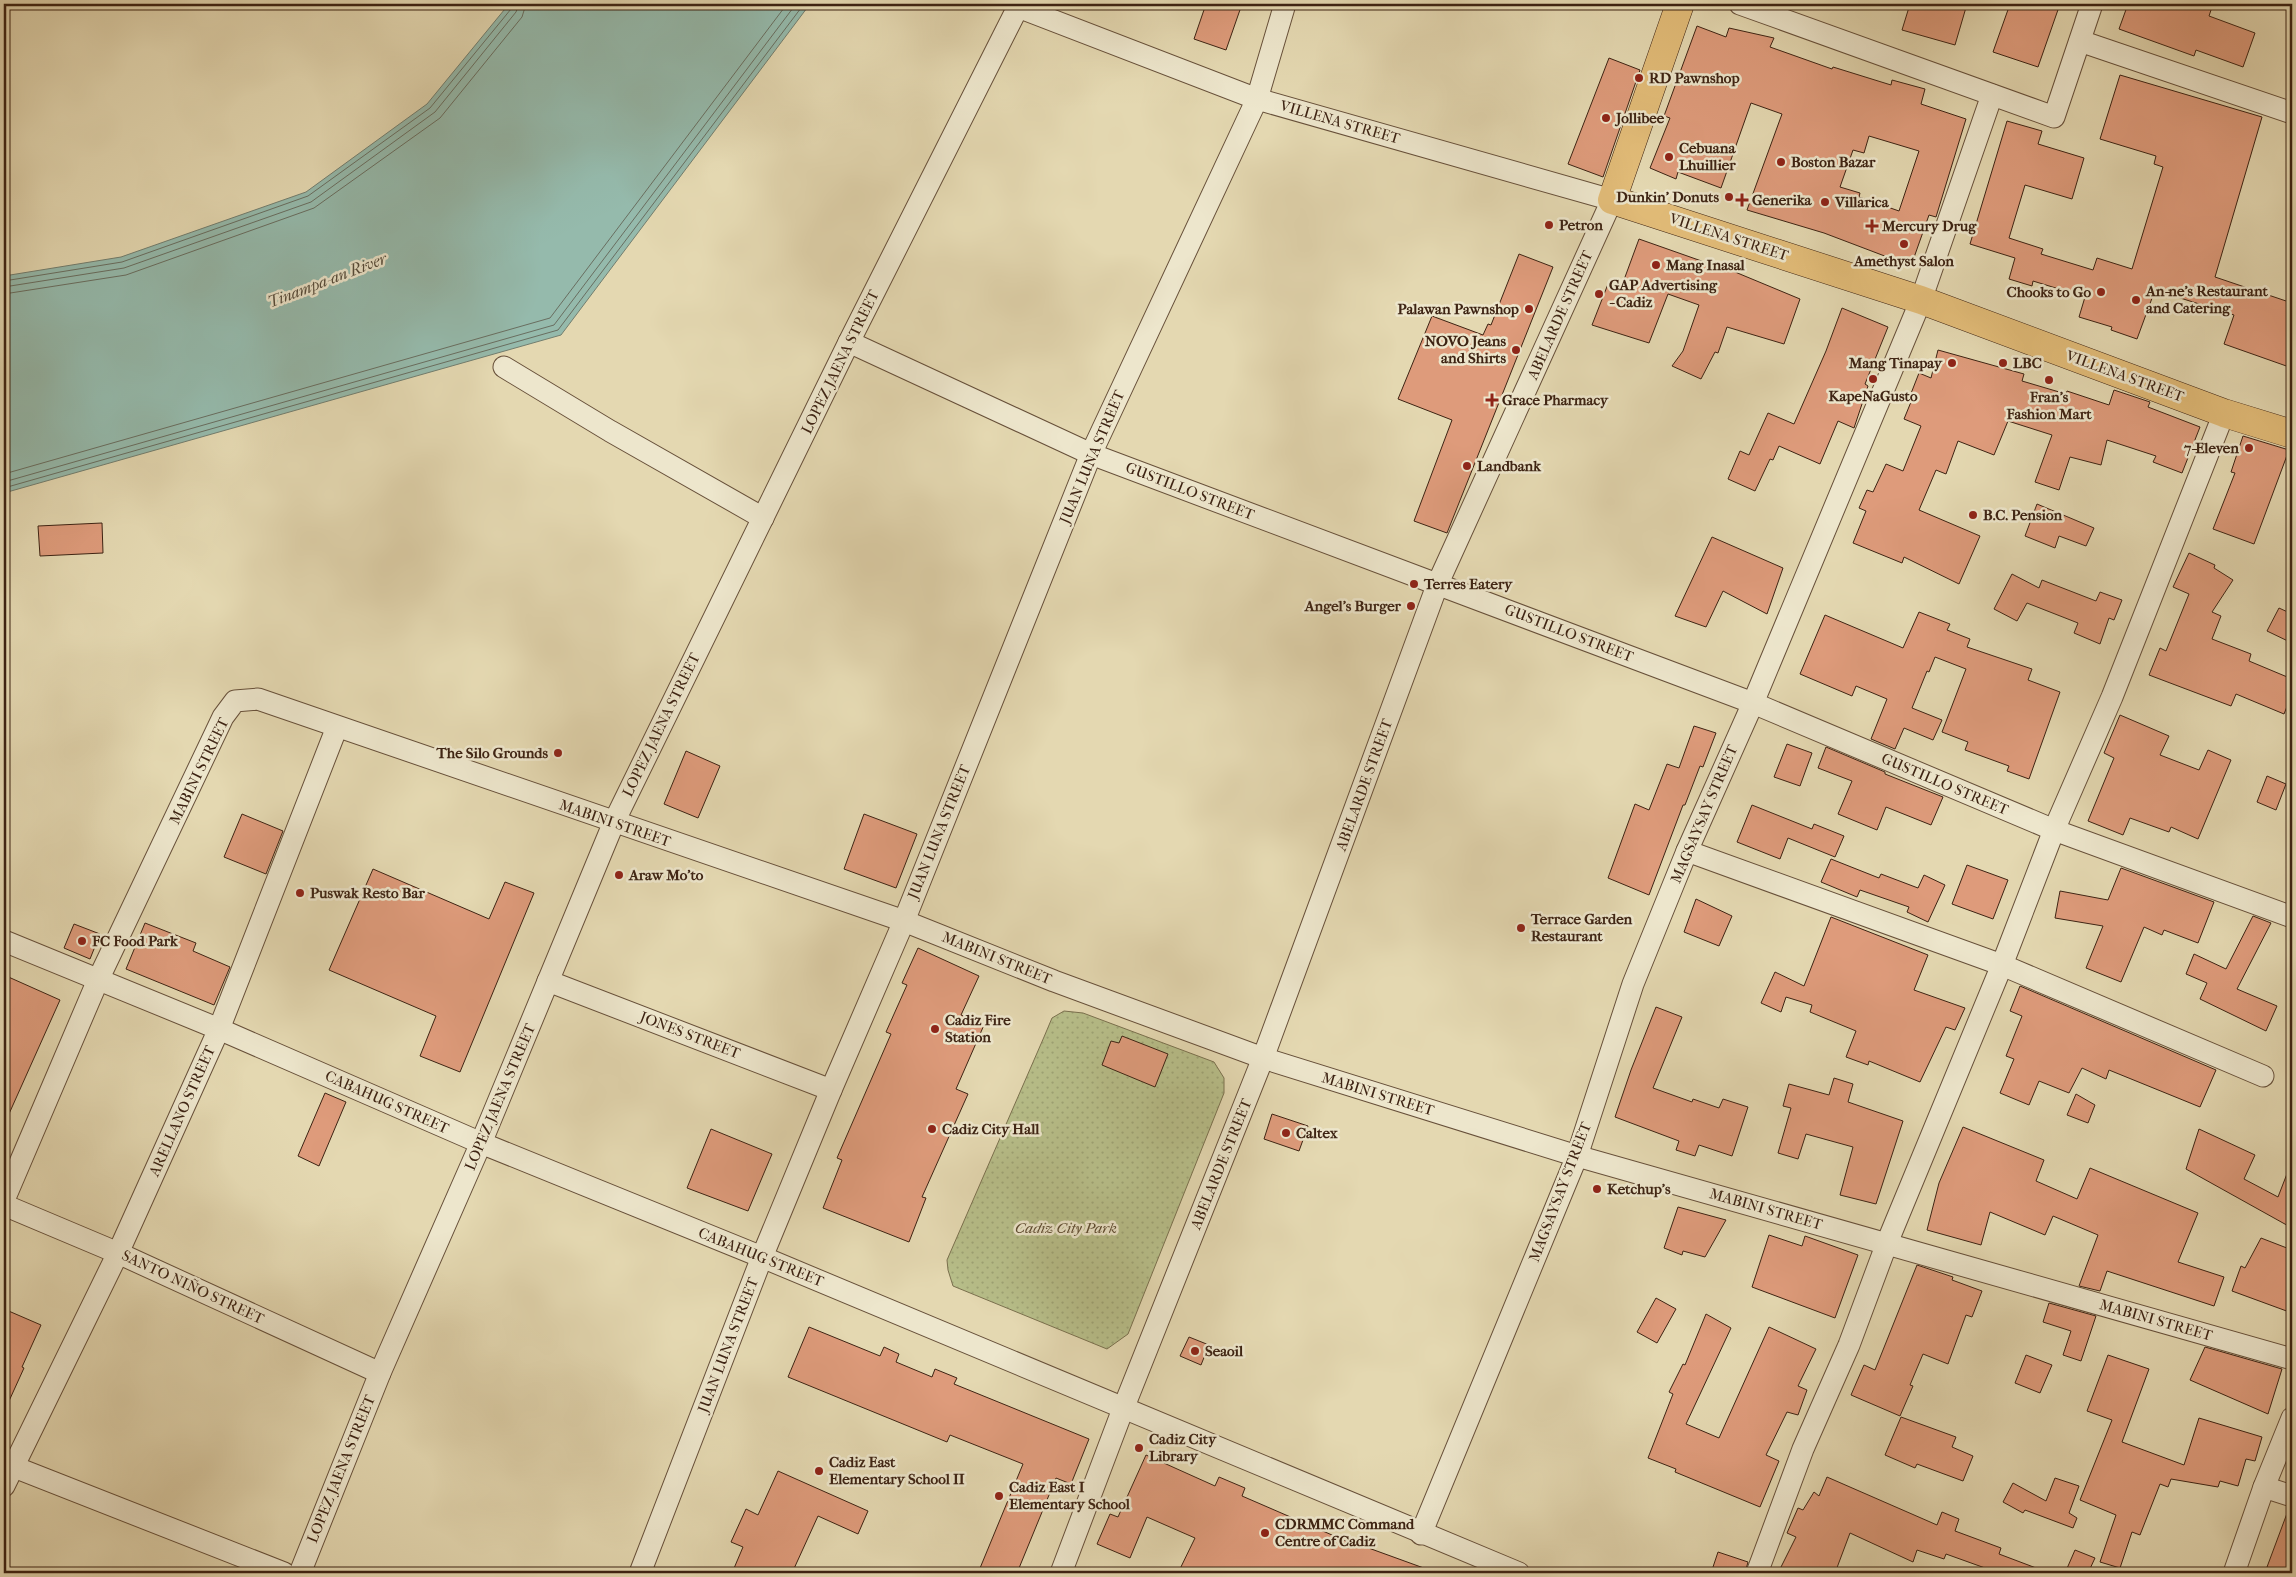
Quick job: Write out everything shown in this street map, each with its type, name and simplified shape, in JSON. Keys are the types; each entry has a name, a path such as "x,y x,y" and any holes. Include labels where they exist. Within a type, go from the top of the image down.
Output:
{"main road":[{"name":"ABELARDE STREET","path":"1612,200 1680,4"},
{"name":"VILLENA STREET","path":"1612,200 1921,300 2224,413 2292,434"}],"street":[{"name":"JUAN LUNA STREET","path":"640,1573 762,1257 904,921 1091,454 1257,98 1285,4"},
{"path":"1740,4 2054,117 2092,4"},
{"name":"VILLENA STREET","path":"1018,7 1257,98 1612,200"},
{"name":"LOPEZ JAENA STREET","path":"300,1573 380,1373 480,1143 614,822 850,342 1018,7"},
{"path":"2080,41 2292,113"},
{"name":"MAGSAYSAY STREET","path":"1421,1534 1577,1156 1633,984 1687,851 1753,703 1921,300 1992,95"},
{"name":"ABELARDE STREET","path":"1061,1573 1123,1409 1263,1058 1438,584 1612,200"},
{"name":"GUSTILLO STREET","path":"850,342 1091,454 1753,703 2054,830 2292,917"},
{"path":"504,367 610,431 763,518"},
{"path":"1757,1573 1803,1449 1849,1345 1887,1244 2002,964 2054,830 2112,697 2224,413"},
{"name":"MABINI STREET","path":"4,1200 98,980 223,717 235,701 258,699 904,921 1054,982 1263,1058 1577,1156 2292,1358"},
{"name":"ARELLANO STREET","path":"4,1486 8,1465 118,1253 219,1029 336,727"},
{"path":"1687,851 2002,964 2263,1076"},
{"name":"CABAHUG STREET","path":"4,941 219,1029 480,1143 762,1257 1421,1534 1519,1573"},
{"name":"JONES STREET","path":"548,981 831,1090"},
{"name":"SANTO NIÑO STREET","path":"4,1205 118,1253 380,1373"},
{"path":"2234,1573 2264,1487 2292,1418"},
{"path":"8,1465 284,1573"},
{"path":"2264,1487 2292,1496"}],"green space":[{"name":"Cadiz City Park","path":"1064,1011 1083,1013 1214,1062 1224,1078 1224,1093 1128,1334 1107,1349 953,1286 948,1270 947,1260 1052,1018"}],"water":[{"name":"Tinampa-an River","path":"509,4 810,4 561,335 4,493 4,276 121,257 306,192 427,104"}],"building":[{"path":"1206,4 1242,4 1226,50 1194,39"},
{"path":"1910,4 1967,4 1955,45 1902,30"},
{"path":"2010,4 2060,4 2038,67 1993,52"},
{"path":"2128,4 2213,4 2209,16 2255,33 2243,67 2196,50 2194,56 2119,29"},
{"path":"1697,26 1726,37 1729,28 1774,38 1770,47 1832,69 1833,67 1891,85 1892,80 1925,89 1921,104 1966,119 1936,217 1929,215 1911,266 1824,233 1747,210 1782,114 1751,103 1721,188 1678,172 1676,179 1650,168 1670,118 1664,116","holes":["1869,136 1919,151 1899,211 1859,197 1860,193 1840,187 1853,150 1864,153"]},
{"name":"Jollibee","path":"1609,58 1640,70 1603,177 1568,164"},
{"path":"2120,75 2262,117 2215,277 2292,303 2292,368 2224,344 2234,315 2155,290 2137,339 2111,330 2112,327 2079,317 2085,297 2033,281 2032,286 2009,279 2015,258 1970,244 2007,121 2042,131 2038,144 2084,158 2072,199 2025,185 2009,238 2043,249 2041,254 2093,270 2097,258 2132,269 2163,167 2154,164 2156,156 2100,139"},
{"path":"1639,239 1710,264 1711,262 1800,299 1784,344 1727,327 1718,353 1715,352 1701,379 1672,366 1683,351 1699,305 1668,294 1649,343 1592,325 1608,284 1621,288"},
{"path":"1519,254 1553,267 1447,533 1414,521 1452,420 1398,399 1432,316 1483,335 1488,324 1491,325"},
{"path":"1842,308 1888,327 1865,384 1868,386 1854,428 1838,421 1820,464 1779,446 1773,460 1770,459 1755,491 1728,479 1740,451 1749,455 1768,413 1794,424 1826,351"},
{"path":"1938,350 2024,374 2022,381 2066,394 2067,391 2109,405 2114,390 2150,402 2148,407 2200,427 2182,473 2153,462 2156,456 2107,440 2101,465 2070,457 2059,490 2035,482 2052,435 2008,421 1994,455 1958,441 1946,474 1936,470 1919,510 1980,536 1959,584 1904,557 1902,563 1853,543 1866,511 1859,508 1867,490 1873,492 1886,464 1903,471 1921,426 1904,419 1913,397 1910,396 1919,373 1931,378"},
{"path":"2243,436 2289,450 2254,544 2213,529 2235,473 2231,472"},
{"path":"2037,504 2094,528 2086,546 2059,536 2055,548 2025,536"},
{"path":"102,523 103,553 40,556 38,526"},
{"path":"1712,537 1783,568 1767,614 1723,591 1706,627 1675,616"},
{"path":"2189,553 2215,565 2214,568 2233,580 2212,612 2221,616 2212,639 2251,654 2249,661 2292,679 2292,694 2284,714 2236,694 2231,706 2149,675 2160,648 2166,651 2189,594 2173,587"},
{"path":"2012,574 2039,588 2042,580 2096,601 2100,592 2122,600 2114,620 2109,618 2100,644 2074,633 2078,623 2027,603 2017,621 1994,609"},
{"path":"2279,608 2292,614 2292,643 2267,631"},
{"path":"1919,612 1950,624 1947,630 1970,639 1967,647 2032,669 2028,680 2060,692 2029,779 2007,771 2009,766 1965,750 1968,742 1942,732 1966,669 1935,657 1929,672 1927,671 1912,708 1942,720 1933,740 1904,728 1895,749 1871,739 1887,699 1856,686 1852,696 1800,674 1825,615 1903,648"},
{"path":"2120,715 2169,736 2160,755 2199,770 2208,750 2231,760 2198,839 2171,827 2169,832 2130,818 2123,835 2088,821 2114,758 2104,753"},
{"path":"1694,726 1716,733 1703,767 1700,766 1685,805 1683,805 1649,895 1608,878 1635,804 1649,810 1667,764 1679,768"},
{"path":"1787,744 1812,753 1800,786 1774,777"},
{"path":"1826,747 1885,772 1885,774 1943,797 1931,825 1886,807 1877,830 1838,814 1852,781 1818,768"},
{"path":"686,751 720,766 698,818 664,804"},
{"path":"2267,776 2286,784 2276,810 2257,802"},
{"path":"1752,805 1812,829 1814,824 1844,836 1835,857 1788,838 1780,859 1737,842"},
{"path":"242,814 283,831 266,874 224,857"},
{"path":"864,814 917,834 896,888 844,869"},
{"path":"1831,859 1879,878 1881,874 1918,888 1924,875 1945,885 1928,922 1907,912 1909,907 1860,890 1857,897 1821,882"},
{"path":"1967,865 2008,880 1993,919 1952,904"},
{"path":"2121,868 2214,902 2198,943 2164,930 2162,935 2144,927 2121,982 2086,968 2103,926 2055,918 2060,891 2108,900"},
{"path":"373,869 489,919 505,882 534,893 460,1072 420,1056 436,1016 329,970"},
{"path":"1696,899 1732,916 1719,946 1684,932"},
{"path":"2253,916 2271,923 2237,989 2277,1006 2266,1031 2200,999 2207,983 2186,974 2194,954 2226,969"},
{"path":"1831,917 1928,955 1914,990 1965,1008 1955,1030 1946,1027 1920,1082 1869,1061 1868,1065 1846,1057 1856,1031 1810,1012 1812,1005 1786,997 1781,1012 1761,1003 1775,972 1804,986"},
{"path":"145,923 196,943 193,951 230,967 214,1005 126,969"},
{"name":"FC Food Park","path":"74,924 100,934 90,959 64,948"},
{"path":"918,948 979,976 961,1015 984,1025 956,1089 968,1094 922,1197 926,1198 909,1242 823,1208 842,1160 837,1158 891,1034 886,1032 907,985 902,983"},
{"path":"4,975 60,1000 4,1125"},
{"path":"2020,986 2216,1070 2200,1107 2109,1070 2106,1079 2082,1068 2069,1093 2039,1081 2029,1105 2000,1093 2014,1059 2006,1056 2022,1016 2010,1011"},
{"path":"1656,1007 1682,1017 1653,1088 1692,1102 1693,1099 1719,1108 1723,1099 1748,1107 1732,1156 1699,1145 1695,1156 1676,1150 1679,1141 1615,1117"},
{"path":"1122,1036 1168,1054 1155,1087 1102,1065 1111,1041 1119,1043"},
{"path":"1834,1078 1853,1084 1848,1102 1903,1121 1876,1204 1840,1195 1853,1147 1806,1134 1798,1159 1778,1153 1791,1108 1783,1106 1789,1084 1829,1095"},
{"path":"325,1093 346,1102 319,1166 298,1156"},
{"path":"2076,1094 2095,1105 2088,1123 2067,1115"},
{"name":"Caltex","path":"1272,1114 1308,1126 1299,1151 1264,1139"},
{"path":"1963,1127 2044,1160 2036,1181 2077,1199 2090,1168 2198,1213 2178,1262 2224,1277 2214,1306 2107,1271 2100,1291 2079,1286 2098,1235 2053,1216 2045,1235 1990,1212 1981,1245 1927,1230 1939,1183"},
{"path":"711,1129 772,1154 748,1211 687,1188"},
{"path":"2199,1129 2255,1155 2244,1179 2278,1197 2290,1166 2292,1166 2292,1228 2186,1169"},
{"path":"1678,1207 1726,1220 1705,1257 1683,1251 1682,1255 1664,1248"},
{"path":"1769,1235 1802,1246 1805,1236 1858,1255 1835,1318 1752,1287"},
{"path":"2261,1238 2292,1250 2292,1313 2232,1291 2241,1266 2245,1268"},
{"path":"1917,1265 1953,1277 1952,1280 1982,1291 1972,1317 1966,1315 1948,1364 1923,1354 1910,1385 1913,1386 1900,1416 1851,1395 1864,1365 1875,1370"},
{"path":"1656,1298 1676,1309 1657,1343 1637,1332"},
{"path":"2049,1303 2096,1316 2081,1361 2063,1355 2071,1331 2043,1322"},
{"path":"4,1309 41,1325 4,1412"},
{"path":"1706,1314 1731,1328 1686,1424 1719,1438 1769,1327 1816,1349 1798,1386 1807,1390 1798,1415 1787,1412 1766,1455 1779,1461 1760,1507 1675,1472 1676,1469 1648,1458 1673,1394 1669,1392 1683,1364 1685,1365"},
{"path":"809,1327 880,1356 884,1347 899,1354 896,1362 932,1377 935,1369 957,1378 954,1384 1089,1439 1071,1484 1056,1478 1017,1573 978,1573 1023,1464 950,1435 947,1442 788,1377"},
{"name":"Seaoil","path":"1189,1337 1209,1345 1201,1365 1180,1356"},
{"path":"2205,1347 2282,1369 2268,1414 2190,1380"},
{"path":"2026,1355 2052,1365 2040,1393 2015,1383"},
{"path":"2108,1355 2149,1369 2122,1442 2184,1465 2199,1418 2262,1437 2255,1461 2246,1459 2238,1486 2220,1481 2218,1487 2171,1479 2168,1487 2160,1484 2140,1535 2132,1532 2120,1568 2100,1562 2116,1515 2080,1500 2112,1420 2087,1411"},
{"path":"1901,1417 1956,1437 1952,1447 1973,1456 1963,1481 1917,1464 1915,1468 1885,1455"},
{"path":"1146,1455 1215,1486 1219,1477 1245,1488 1242,1496 1362,1548 1363,1546 1432,1571 1432,1573 1178,1573 1195,1538 1147,1517 1130,1558 1097,1544 1110,1514 1118,1517"},
{"path":"778,1471 868,1511 858,1534 818,1516 792,1573 732,1573 743,1547 731,1542 746,1509 758,1515"},
{"path":"1827,1477 1937,1525 1942,1512 1959,1519 1955,1531 2001,1548 1999,1554 2044,1571 2044,1573 1999,1573 1946,1554 1944,1559 1917,1550 1913,1562 1850,1533 1835,1573 1778,1573 1796,1537 1787,1533 1798,1508 1803,1510 1814,1492 1819,1496"},
{"path":"2055,1478 2079,1486 2069,1513 2077,1518 2073,1528 2025,1510 2023,1513 2003,1502 2013,1483 2046,1501"},
{"path":"2289,1508 2292,1508 2292,1555 2287,1573 2267,1567"},
{"path":"2075,1550 2095,1558 2088,1573 2065,1573"},
{"path":"1718,1552 1748,1562 1745,1573 1711,1573"}],"place":[{"name":"RD Pawnshop","path":"1639,78"},
{"name":"Jollibee","path":"1606,118"},
{"name":"Cebuana Lhuillier","path":"1669,157"},
{"name":"Boston Bazar","path":"1781,162"},
{"name":"Dunkin' Donuts","path":"1729,197"},
{"name":"Generika","path":"1742,200"},
{"name":"Villarica","path":"1825,202"},
{"name":"Petron","path":"1549,225"},
{"name":"Mercury Drug","path":"1872,226"},
{"name":"Amethyst Salon","path":"1904,244"},
{"name":"Mang Inasal","path":"1656,265"},
{"name":"Chooks to Go","path":"2101,292"},
{"name":"GAP Advertising - Cadiz","path":"1599,294"},
{"name":"An-ne's Restaurant and Catering","path":"2136,300"},
{"name":"Palawan Pawnshop","path":"1529,309"},
{"name":"NOVO Jeans and Shirts","path":"1516,350"},
{"name":"Mang Tinapay","path":"1952,363"},
{"name":"LBC","path":"2003,363"},
{"name":"KapeNaGusto","path":"1873,379"},
{"name":"Fran's Fashion Mart","path":"2049,380"},
{"name":"Grace Pharmacy","path":"1492,400"},
{"name":"7-Eleven","path":"2249,448"},
{"name":"Landbank","path":"1467,466"},
{"name":"B.C. Pension","path":"1973,515"},
{"name":"Terres Eatery","path":"1414,584"},
{"name":"Angel's Burger","path":"1411,606"},
{"name":"The Silo Grounds","path":"558,753"},
{"name":"Araw Mo'to","path":"619,875"},
{"name":"Puswak Resto Bar","path":"300,893"},
{"name":"Terrace Garden Restaurant","path":"1521,928"},
{"name":"FC Food Park","path":"82,941"},
{"name":"Cadiz Fire Station","path":"935,1029"},
{"name":"Cadiz City Hall","path":"932,1129"},
{"name":"Caltex","path":"1286,1133"},
{"name":"Ketchup's","path":"1597,1189"},
{"name":"Seaoil","path":"1195,1351"},
{"name":"Cadiz City Library","path":"1139,1448"},
{"name":"Cadiz East Elementary School II","path":"819,1471"},
{"name":"Cadiz East I Elementary School","path":"999,1496"},
{"name":"CDRMMC Command Centre of Cadiz","path":"1265,1533"}]}
